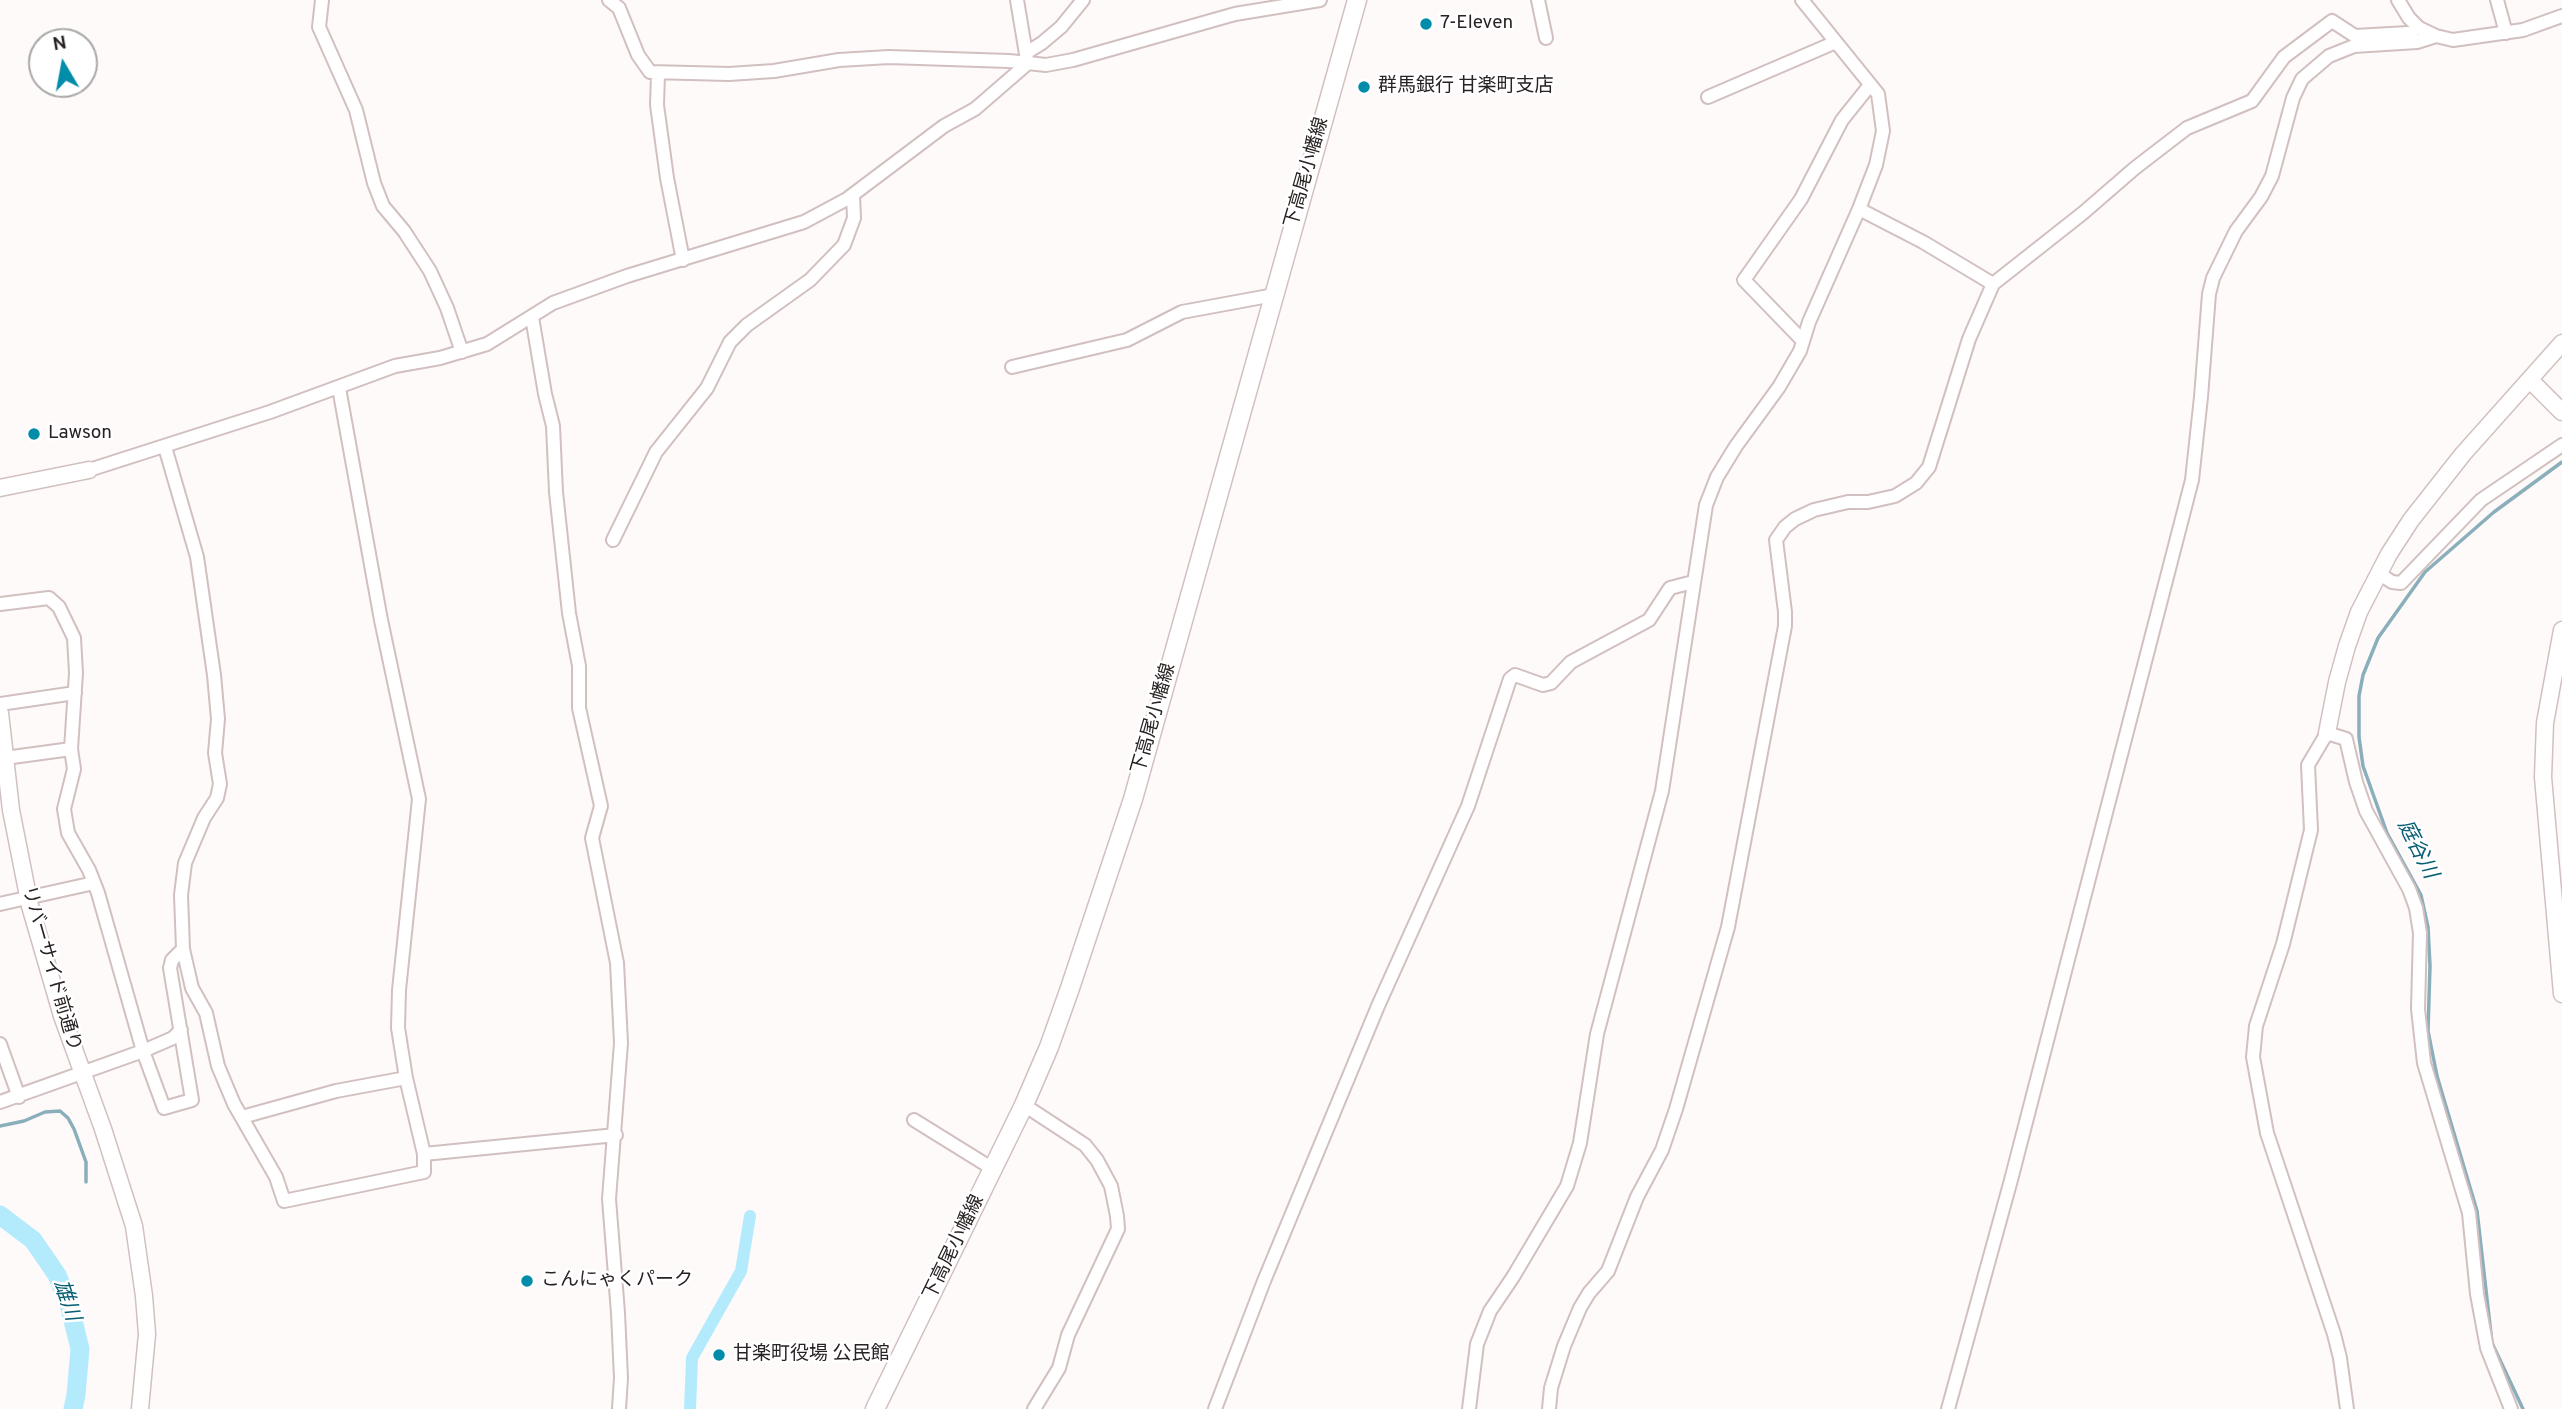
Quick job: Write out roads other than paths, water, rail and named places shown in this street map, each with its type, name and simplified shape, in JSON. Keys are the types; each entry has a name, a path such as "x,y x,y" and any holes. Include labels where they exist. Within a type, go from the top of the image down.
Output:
{"main road":[{"name":"下高尾小幡線","path":"875,1409 1024,1105 1049,1047 1133,799 1357,0"}],"street":[{"path":"322,0 319,27 356,110 374,183 383,206 404,231 430,271 447,308 462,352"},
{"path":"609,0 619,8 627,23 643,65 650,72 659,74 774,71 839,60 889,57 1009,61 1026,58 1046,65 1073,60 1235,14 1320,0"},
{"path":"1017,0 1026,58"},
{"path":"0,488 89,470 165,447 395,366 487,344 553,303 627,276 804,222 853,195 944,126 975,109 1008,83 1026,58 1061,27 1083,0"},
{"path":"1538,0 1546,38"},
{"path":"1469,1409 1477,1344 1490,1311 1567,1186 1580,1143 1597,1034 1662,791 1706,505 1717,477 1779,387 1800,351 1809,322 1860,209 1875,165 1883,131 1878,94 1802,0"},
{"path":"2398,0 2419,28 2453,40 2522,30 2562,16"},
{"path":"2497,0 2506,33"},
{"path":"1549,1409 1551,1388 1580,1308 1608,1271 1637,1197 1662,1150 1728,927 1785,626 1776,540 1785,527 1814,510 1895,496 1916,482 1929,467 1969,339 1993,284 2187,128 2252,101 2284,57 2332,21 2355,36 2408,33 2417,42"},
{"path":"1948,1409 2011,1180 2192,480 2209,294 2213,278 2236,230 2261,197 2272,176 2293,98 2302,79 2329,56 2354,46 2417,42 2436,36"},
{"path":"1708,97 1836,42"},
{"path":"659,74 659,117 667,178 683,260"},
{"path":"1803,341 1744,280 1801,199 1842,120 1870,85"},
{"path":"613,540 656,452 707,388 730,342 747,325 810,279 844,245 854,218 853,195"},
{"path":"1860,209 1923,242 1993,284"},
{"path":"1012,366 1127,340 1182,312 1274,295"},
{"path":"532,317 544,394 553,426 556,492 569,613 579,666 579,708 601,806 592,838 617,963 621,1043 609,1199 618,1313 621,1378 619,1409"},
{"path":"2347,1409 2337,1346 2267,1133 2253,1057 2259,1016 2283,944 2311,830 2308,765 2327,733 2337,682 2359,612 2400,535 2463,454 2562,343"},
{"path":"2530,380 2562,412"},
{"path":"165,447 197,557 218,719 215,753 220,784 217,798 204,818 185,863 181,895 183,949 192,988 206,1013 218,1066 234,1104 276,1177 284,1201 424,1172 424,1154 406,1078 398,1028 399,990 419,799 381,620 338,388"},
{"path":"2378,573 2392,582 2400,583 2481,500 2562,445"},
{"path":"1215,1409 1264,1281 1378,1006 1468,806 1510,679 1515,675 1543,685 1551,683 1571,663 1649,620 1670,588 1693,582"},
{"path":"0,604 49,598 59,607 74,638 76,673 71,749 74,769 64,808 68,832 94,883 143,1051 161,1106 164,1108 192,1100 170,968 172,960 183,949"},
{"path":"2562,630 2545,723 2543,777 2562,994"},
{"path":"0,704 75,693"},
{"name":"リバーサイド前通り","path":"0,713 11,810 28,898 81,1075 103,1129 131,1217 139,1256 147,1334 140,1409"},
{"path":"2327,733 2346,739 2366,811 2409,889 2416,908 2420,933 2418,1009 2424,1063 2469,1213 2479,1311 2487,1348 2511,1409"},
{"path":"5,758 71,749"},
{"path":"0,904 94,883"},
{"path":"0,1102 143,1051 173,1038 181,1030"},
{"path":"0,1044 19,1097"},
{"path":"242,1117 336,1091 406,1078"},
{"path":"1024,1105 1085,1145 1097,1160 1111,1186 1118,1229 1068,1335 1059,1368 1034,1409"},
{"path":"914,1120 993,1169"},
{"path":"424,1154 616,1135"}],"waterway":[{"name":"庭谷川","path":"2523,1409 2492,1343 2477,1211 2437,1076 2428,1031 2428,927 2421,895 2387,833 2363,766 2359,737 2359,696 2363,675 2378,638 2425,572 2494,512 2562,462"},
{"path":"0,1126 24,1121 45,1112 60,1111 74,1129 86,1162 86,1182"},
{"name":"雄川","path":"0,1215 33,1240 57,1275 69,1304 80,1349 73,1409"},
{"path":"690,1409 692,1358 741,1271 750,1216"}],"place":[{"name":"7-Eleven","path":"1426,24"},
{"name":"群馬銀行 甘楽町支店","path":"1364,87"},
{"name":"Lawson","path":"34,434"},
{"name":"こんにゃくパーク","path":"527,1281"},
{"name":"甘楽町役場 公民館","path":"719,1355"}]}
